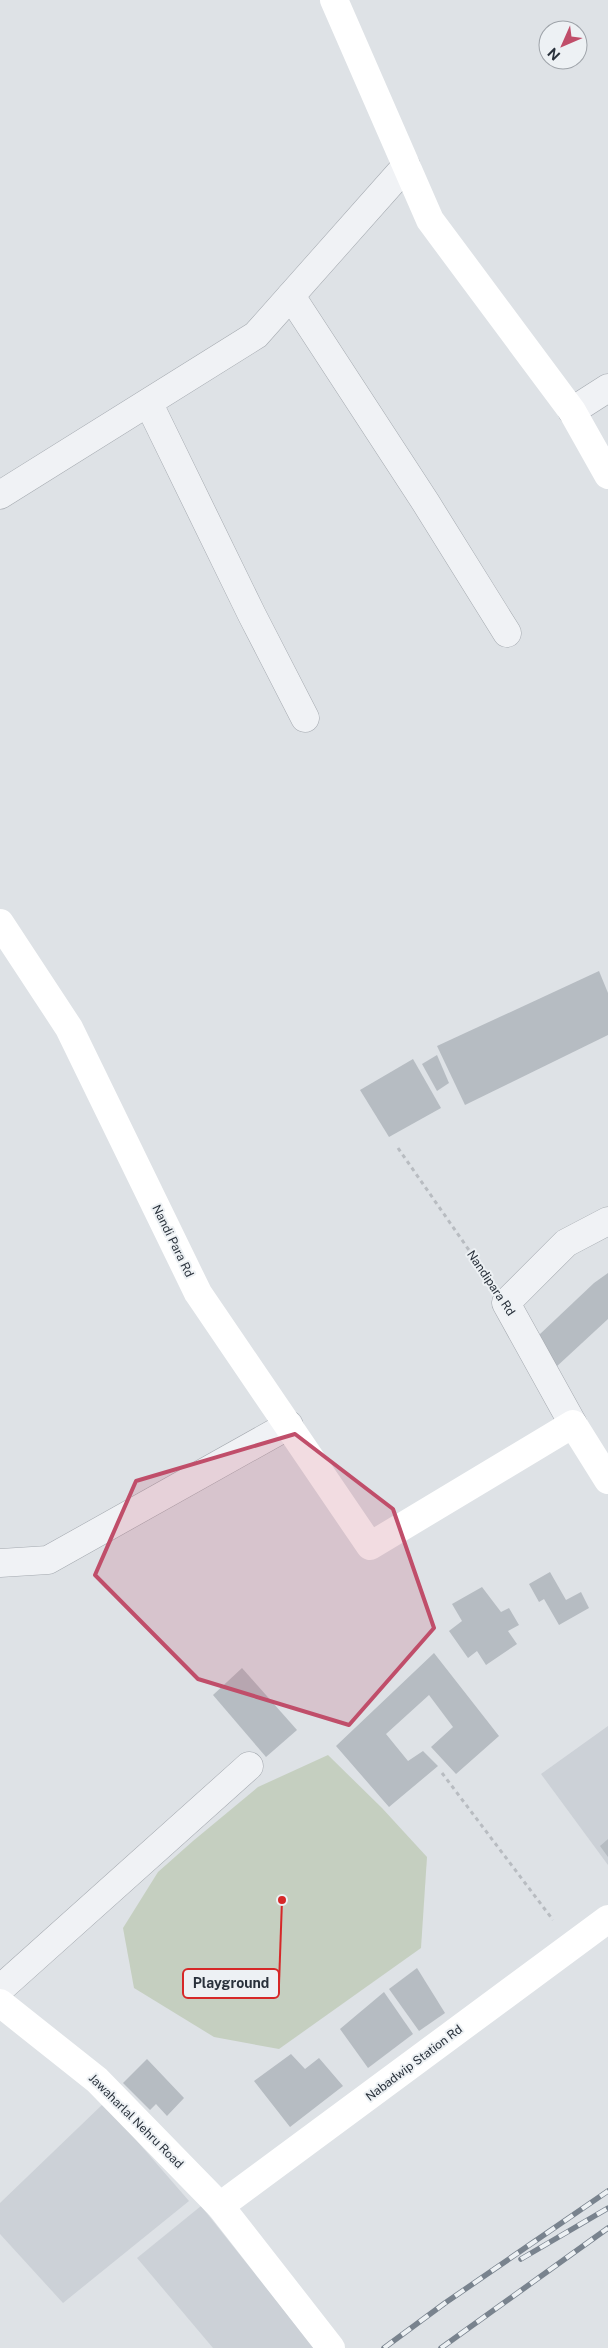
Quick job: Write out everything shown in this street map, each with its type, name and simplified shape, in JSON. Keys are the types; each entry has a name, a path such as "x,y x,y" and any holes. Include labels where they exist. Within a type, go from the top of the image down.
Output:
{"street":[{"path":"334,0 430,220 572,411 608,475"},
{"path":"0,495 149,404 256,335 406,166"},
{"path":"291,296 426,503 507,633"},
{"path":"572,411 608,388"},
{"path":"149,404 252,615 305,718"},
{"name":"Nandi Para Rd","path":"0,923 69,1028 198,1293 370,1546 573,1424"},
{"path":"506,1303 566,1243 608,1221"},
{"name":"Nandipara Rd","path":"506,1303 573,1424 608,1480"},
{"path":"0,1564 48,1560 288,1425"},
{"path":"0,1989 250,1766"},
{"name":"Nabadwip Station Rd","path":"220,2206 608,1919"},
{"name":"Jawaharlal Nehru Road","path":"0,2003 97,2080 220,2206 331,2348"}],"path":[{"name":"Nandipara Rd","path":"398,1148 506,1303"},
{"path":"442,1773 558,1927"}],"highlighted area":[{"path":"295,1434 393,1509 434,1628 349,1725 198,1679 95,1575 136,1481"}],"shaded area":[{"path":"608,1726 608,1865 541,1774"},
{"path":"104,2103 189,2201 63,2303 0,2234 0,2203"},
{"path":"201,2206 314,2348 213,2348 137,2258"}],"green space":[{"path":"328,1755 382,1808 427,1857 421,1948 279,2049 214,2037 134,1988 123,1928 158,1872 193,1841 258,1787"}],"building":[{"path":"599,971 608,993 608,1035 465,1105 437,1046"},
{"path":"437,1055 449,1083 437,1091 422,1064"},
{"path":"413,1059 441,1108 389,1137 360,1090"},
{"path":"608,1273 608,1319 555,1368 539,1335 594,1283"},
{"path":"550,1572 566,1600 581,1592 589,1608 559,1625 544,1599 539,1602 529,1584"},
{"path":"482,1587 501,1612 509,1608 519,1625 508,1631 517,1644 486,1665 477,1651 468,1658 449,1631 462,1621 452,1604"},
{"path":"434,1653 499,1736 456,1774 431,1747 453,1727 429,1695 386,1734 408,1761 423,1751 438,1766 389,1807 336,1746"},
{"path":"242,1668 297,1730 266,1757 213,1695"},
{"path":"608,1839 608,1857 600,1846"},
{"path":"417,1968 445,2013 419,2031 389,1989"},
{"path":"384,1992 413,2034 368,2068 340,2029"},
{"path":"291,2054 305,2069 319,2058 343,2086 290,2127 254,2081"},
{"path":"147,2059 184,2098 167,2116 156,2104 150,2110 123,2083"}],"railway":[{"path":"384,2348 445,2303 608,2191"},
{"path":"521,2259 608,2208"},
{"path":"441,2348 608,2228"}],"place":[{"name":"Playground","path":"282,1900"}]}
